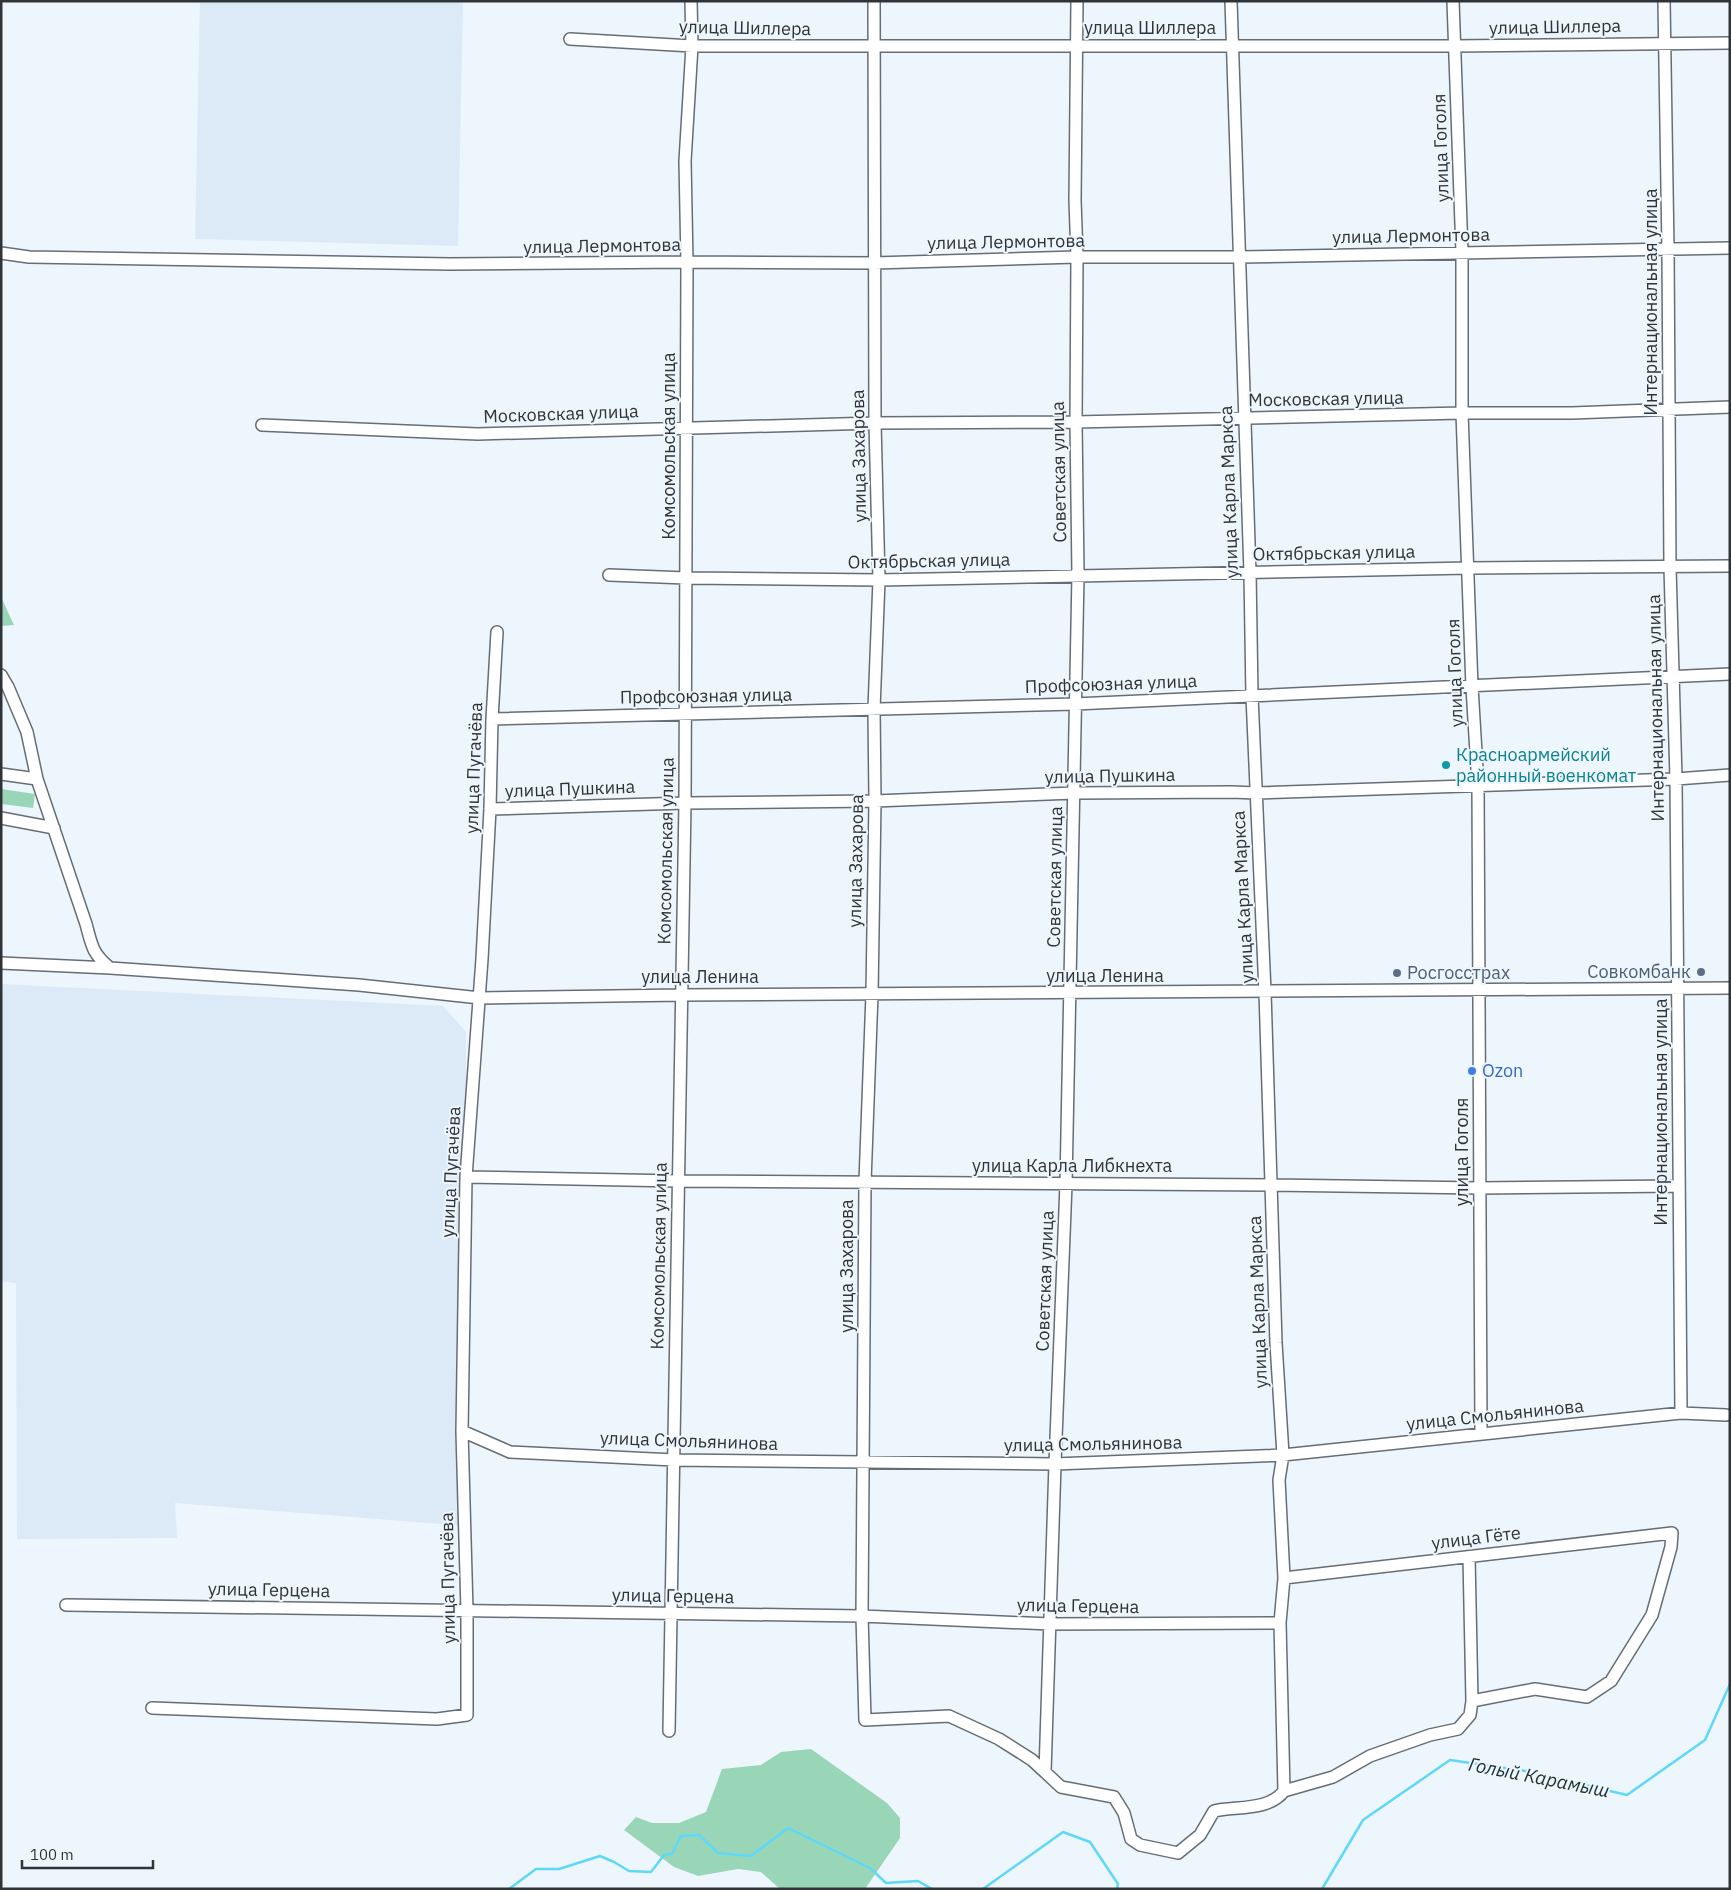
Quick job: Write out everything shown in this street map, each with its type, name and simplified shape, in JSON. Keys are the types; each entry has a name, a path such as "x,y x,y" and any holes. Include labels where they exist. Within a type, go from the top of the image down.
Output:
{"street":[{"name":"Комсомольская улица","path":"669,1731 685,804 687,262 685,160 692,46 691,1"},
{"name":"улица Захарова","path":"874,1 875,423 879,580 874,709 876,801 872,994 865,1182 862,1616 865,1720 949,1716 998,1739 1032,1760 1045,1772"},
{"name":"Советская улица","path":"1045,1772 1066,1184 1078,576 1075,191 1077,1"},
{"name":"улица Карла Маркса","path":"1231,1 1250,573 1252,696 1276,1343 1283,1455 1278,1480 1284,1578 1280,1623 1284,1791"},
{"name":"улица Гоголя","path":"1453,1 1462,252 1462,413 1472,687 1478,786 1480,1433"},
{"name":"Интернациональная улица","path":"1664,1 1670,567 1676,779 1681,1413"},
{"name":"улица Шиллера","path":"570,39 692,46 1454,46 1730,43"},
{"name":"улица Лермонтова","path":"1,253 29,257 450,264 874,263 1077,257 1239,257 1730,248"},
{"name":"Московская улица","path":"262,425 478,434 875,423 1076,422 1462,413 1572,413 1730,408"},
{"name":"Октябрьская улица","path":"609,575 686,578 879,580 1469,568 1730,566"},
{"name":"улица Пугачёва","path":"152,1708 437,1719 467,1715 467,1611 462,1431 466,1177 480,998 497,632"},
{"name":"Профсоюзная улица","path":"492,719 1075,704 1730,674"},
{"path":"1,675 8,686 27,732 37,779 91,943 97,958 110,968"},
{"path":"1,774 37,779"},
{"name":"улица Пушкина","path":"490,809 876,801 1074,792 1256,793 1676,779 1730,775"},
{"path":"1,818 54,828"},
{"name":"улица Ленина","path":"1,963 110,968 358,985 480,998 1730,988"},
{"name":"улица Карла Либкнехта","path":"466,1177 678,1181 1480,1188 1678,1186"},
{"name":"улица Смольянинова","path":"462,1431 510,1452 674,1460 1055,1464 1283,1455 1681,1413 1726,1415"},
{"name":"улица Гёте","path":"1284,1578 1672,1533 1652,1615 1611,1681 1588,1697 1535,1689 1472,1701"},
{"path":"1045,1772 1061,1787 1114,1797 1124,1814 1131,1839 1140,1845 1178,1853 1200,1835 1214,1811 1260,1805 1280,1797 1284,1791 1333,1777 1370,1756 1430,1735 1458,1729 1470,1715 1472,1701 1469,1557"},
{"name":"улица Герцена","path":"66,1605 862,1616 1050,1624 1280,1623"}],"shaded area":[{"path":"200,1 463,1 458,246 195,239"},
{"path":"1,984 443,1006 466,1032 466,1526 175,1503 177,1538 17,1539 16,1283 1,1281"}],"green space":[{"path":"1,597 14,625 1,626"},
{"path":"1,789 35,794 33,808 1,804"},
{"path":"811,1749 887,1803 900,1818 900,1838 865,1889 782,1889 761,1872 738,1869 698,1876 674,1867 624,1830 636,1817 652,1823 679,1823 706,1812 722,1769 761,1765 781,1752"}],"waterway":[{"name":"Голый Карамыш","path":"1322,1889 1363,1820 1450,1760 1526,1771 1627,1795 1705,1740 1730,1684"},
{"name":"Голый Карамыш","path":"509,1889 536,1869 559,1869 600,1856 629,1871 651,1872 664,1855 672,1854 681,1836 699,1835 718,1853 751,1856 788,1828 870,1868 886,1883 918,1881 932,1889"},
{"name":"Голый Карамыш","path":"983,1889 1063,1832 1090,1842 1118,1884 1117,1889"}],"place":[{"name":"Красноармейский районный военкомат","path":"1446,765"},
{"name":"Совкомбанк","path":"1701,972"},
{"name":"Росгосстрах","path":"1397,973"},
{"name":"Ozon","path":"1472,1071"}]}
